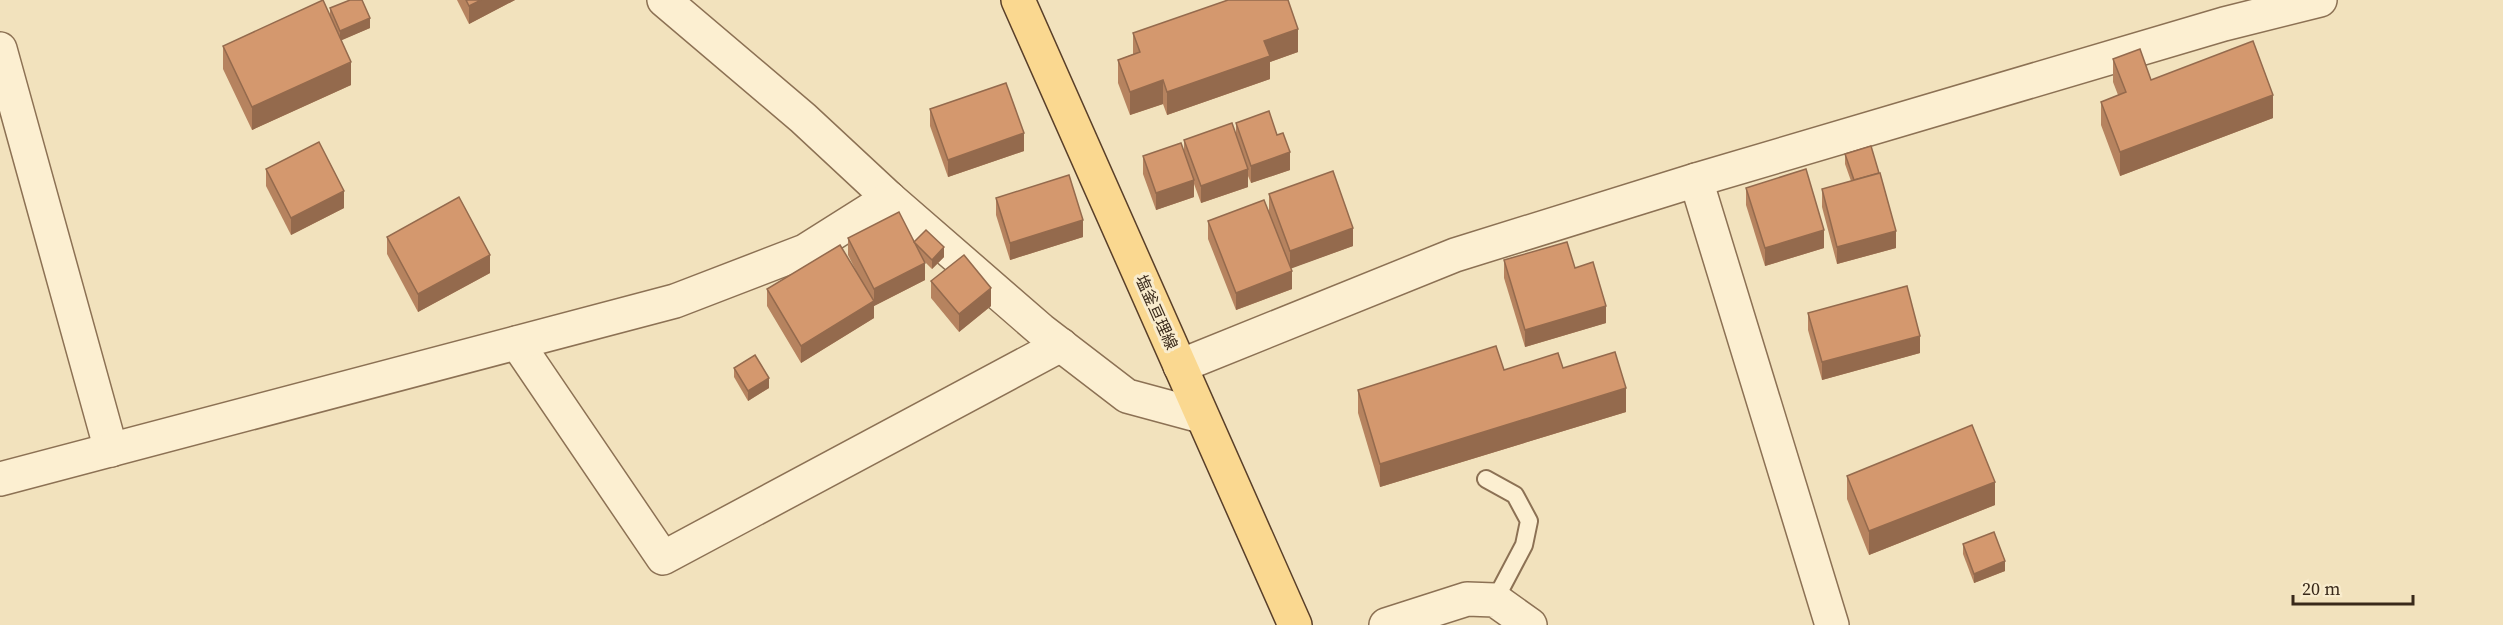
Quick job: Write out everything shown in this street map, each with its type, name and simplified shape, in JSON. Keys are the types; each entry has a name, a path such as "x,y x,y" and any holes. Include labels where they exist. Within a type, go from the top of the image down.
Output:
{"main road":[{"name":"塩釜亘理線","path":"1018,0 1295,625"}],"street":[{"path":"664,0 803,118 889,198 1061,345 1127,396 1201,416"},
{"path":"1180,366 1455,255 1696,180 2224,24 2320,0"},
{"path":"0,48 111,450"},
{"path":"1696,180 1832,625"},
{"path":"0,479 675,301 805,251 889,198"},
{"path":"516,343 663,558 1061,345"},
{"path":"1386,625 1467,599 1495,600 1530,625"}],"lane":[{"path":"1486,479 1515,495 1529,521 1524,545 1495,600"}],"building":[{"path":"323,0 351,62 252,107 223,46"},
{"path":"350,0 362,0 370,18 340,31 330,8"},
{"path":"466,0 481,0 469,6"},
{"path":"1228,0 1288,0 1298,29 1264,41 1270,56 1167,92 1163,80 1130,92 1118,60 1140,52 1133,33"},
{"path":"2253,41 2273,95 2120,152 2101,102 2126,92 2113,59 2140,49 2151,80"},
{"path":"1006,83 1024,133 948,160 930,109"},
{"path":"1269,111 1277,135 1283,133 1290,152 1251,166 1236,123"},
{"path":"1232,123 1248,169 1201,186 1184,140"},
{"path":"319,142 344,191 291,218 266,169"},
{"path":"1181,143 1194,180 1156,193 1143,156"},
{"path":"1871,146 1879,173 1854,180 1845,154"},
{"path":"1806,169 1824,230 1765,248 1746,188"},
{"path":"1333,171 1353,228 1290,251 1269,194"},
{"path":"1880,173 1896,231 1837,247 1822,189"},
{"path":"1069,175 1083,220 1010,243 996,198"},
{"path":"459,197 490,255 418,294 387,237"},
{"path":"1264,200 1292,271 1236,293 1208,221"},
{"path":"899,212 925,263 874,289 848,238"},
{"path":"926,230 944,247 932,260 914,242"},
{"path":"1567,242 1575,268 1593,262 1606,306 1525,330 1504,260"},
{"path":"840,245 874,301 801,346 767,289"},
{"path":"964,255 991,288 959,314 931,281"},
{"path":"1907,286 1920,336 1822,362 1808,313"},
{"path":"1496,346 1504,370 1558,353 1563,368 1615,352 1626,388 1380,464 1358,390"},
{"path":"755,355 769,378 748,391 734,368"},
{"path":"1972,425 1995,482 1869,531 1847,476"},
{"path":"1994,532 2005,561 1974,574 1963,544"}]}
